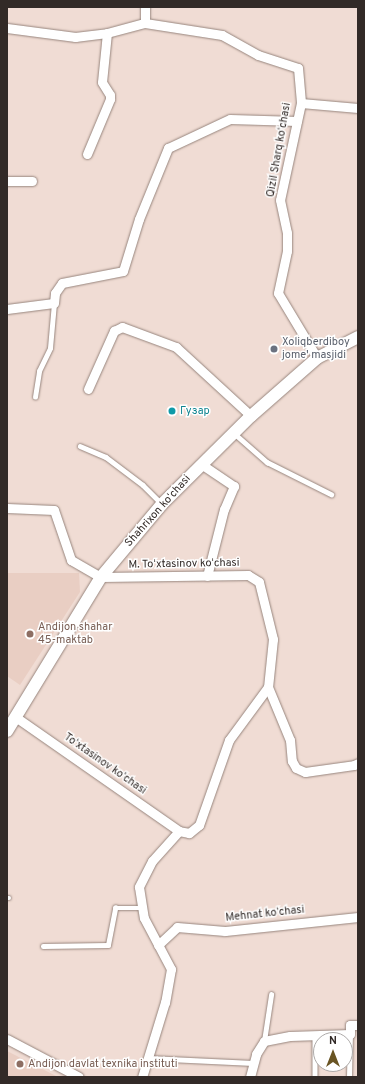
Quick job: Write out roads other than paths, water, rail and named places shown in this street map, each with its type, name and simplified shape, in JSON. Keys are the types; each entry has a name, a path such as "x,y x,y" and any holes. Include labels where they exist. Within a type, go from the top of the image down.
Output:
{"street":[{"path":"145,7 145,23"},
{"name":"Qizil Sharq koʻchasi","path":"7,28 75,36 107,32 145,23 222,35 258,55 298,68 301,104 280,200 287,233 287,251 278,293 317,358"},
{"path":"87,154 110,100 110,95 102,82 107,32"},
{"path":"301,104 358,108"},
{"path":"7,309 54,303 55,293 62,283 123,272 139,219 168,148 230,119 297,120"},
{"path":"7,181 32,181"},
{"path":"88,389 114,331 122,327 176,347 251,416"},
{"name":"Shahrixon koʻchasi","path":"7,731 17,718 101,577 162,504 251,416 317,358 358,337"},
{"path":"201,464 234,486 224,509 207,576"},
{"path":"7,508 54,510 68,556 101,577"},
{"name":"M. Toʻxtasinov koʻchasi","path":"101,577 248,575 259,582 273,639 268,688"},
{"path":"268,688 290,740 292,761 296,768 305,772 354,766 358,763"},
{"path":"142,1077 165,1002 171,969 141,908 139,887 146,871 180,831 189,833 199,825 229,740 268,688"},
{"name":"Toʻxtasinov koʻchasi","path":"17,718 180,831"},
{"name":"Mehnat koʻchasi","path":"158,945 177,928 225,931 358,917"},
{"path":"350,1032 350,1025 358,1025"},
{"path":"250,1077 253,1063 264,1041 313,1036"},
{"path":"7,1039 79,1077"}],"lane":[{"path":"35,397 39,371 50,348 54,303"},
{"path":"233,433 267,462 331,494"},
{"path":"80,446 106,457 143,485 162,504"},
{"path":"43,946 108,945 115,908 141,908"},
{"path":"264,1041 271,994"},
{"path":"148,1058 253,1063"}],"place":[{"name":"Xoliqberdiboy jome' masjidi","path":"274,349"},
{"name":"Гузар","path":"172,411"},
{"name":"Andijon shahar 45-maktab","path":"30,634"},
{"name":"Andijon davlat texnika instituti","path":"20,1064"}]}
